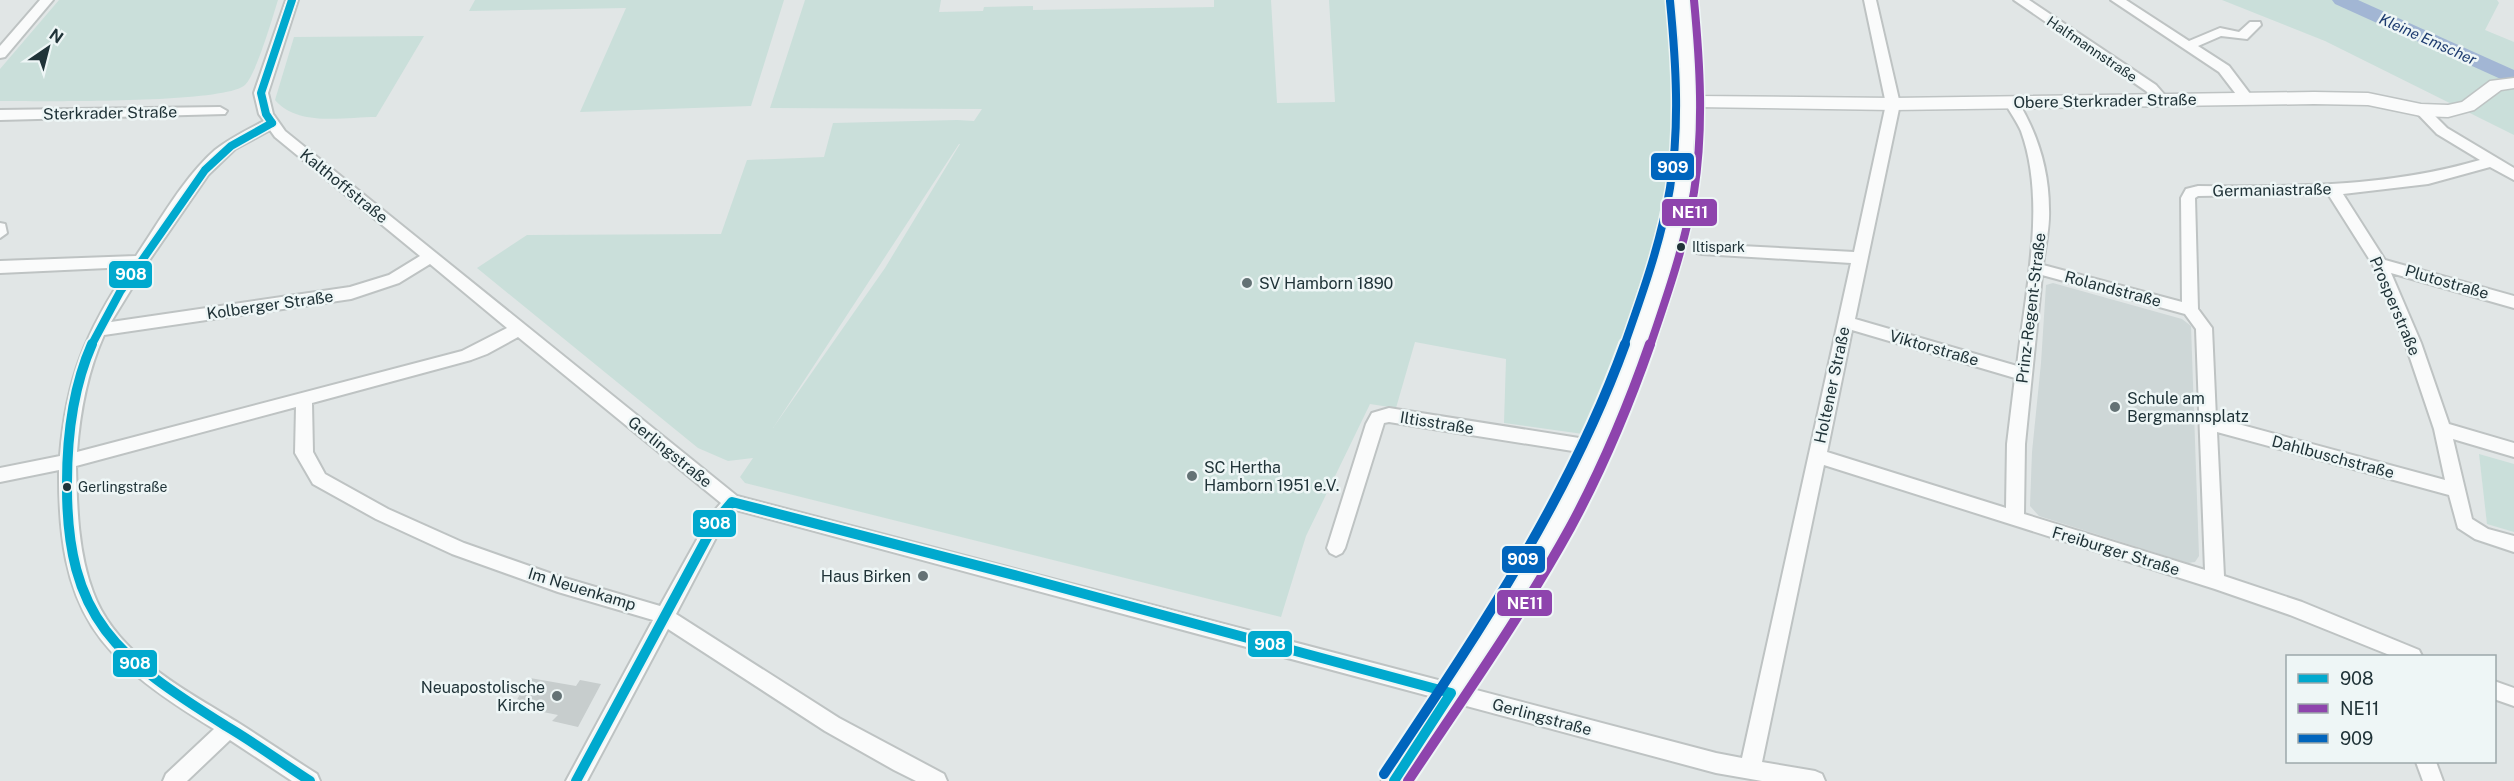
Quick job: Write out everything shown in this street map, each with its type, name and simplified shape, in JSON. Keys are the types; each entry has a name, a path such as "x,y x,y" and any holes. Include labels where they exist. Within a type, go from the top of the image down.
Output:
{"street":[{"path":"0,54 47,0"},
{"name":"Kalthoffstraße","path":"292,0 261,93 266,114 280,135 520,328"},
{"path":"1394,781 1515,596 1559,521 1595,450 1638,345 1670,246 1682,187 1688,101 1687,43 1682,0"},
{"name":"Holtener Straße","path":"1750,770 1858,258 1893,104 1870,0"},
{"name":"Halfmannstraße","path":"2020,0 2151,88 2162,100"},
{"path":"2121,3 2140,0"},
{"path":"2121,3 2224,69 2247,99"},
{"path":"2188,45 2220,32 2242,36 2255,26"},
{"path":"0,34 17,34"},
{"name":"Obere Sterkrader Straße","path":"1688,101 1893,104 2368,99 2421,110 2448,111 2468,106 2496,85 2514,83"},
{"name":"Prinz-Regent-Straße","path":"2012,103 2027,129 2034,151 2042,209 2016,444 2015,519"},
{"path":"2421,110 2442,131 2514,175"},
{"name":"Sterkrader Straße","path":"0,115 220,111"},
{"path":"272,123 237,141 209,165 121,291 100,330 81,373 73,410 69,461 69,525 74,565 94,616 121,652 159,685 310,781"},
{"name":"Germaniastraße","path":"2215,581 2210,423 2204,328 2190,310 2188,198 2198,191 2333,190 2430,178 2491,162"},
{"name":"Prosperstraße","path":"2333,190 2380,264 2413,344 2442,429 2464,523 2471,530 2514,544"},
{"path":"0,228 0,233"},
{"path":"1702,249 1858,258"},
{"name":"Kolberger Straße","path":"100,330 351,293 394,279 431,256"},
{"path":"0,267 141,261"},
{"name":"Plutostraße","path":"2380,264 2514,302"},
{"name":"Rolandstraße","path":"2036,268 2190,310"},
{"name":"Viktorstraße","path":"1845,322 2023,374"},
{"path":"0,475 69,461 465,356 481,350 520,328"},
{"name":"Gerlingstraße","path":"520,328 732,502 1451,693 1750,770 1815,781"},
{"name":"Im Neuenkamp","path":"304,399 304,453 319,479 382,514 458,549 558,585 646,609 665,617 789,695 850,737 937,781"},
{"name":"Iltisstraße","path":"1336,548 1374,424 1378,418 1389,415 1580,445 1595,450"},
{"name":"Dahlbuschstraße","path":"2210,423 2455,490"},
{"path":"2442,429 2514,450"},
{"name":"Freiburger Straße","path":"1817,456 2295,608 2403,655"},
{"path":"576,781 716,521 732,502"},
{"path":"2496,691 2514,696"},
{"path":"173,781 229,728"},
{"path":"2426,763 2433,781"}],"shaded area":[{"path":"59,0 278,0 254,70 245,85 230,91 203,96 129,100 0,101 0,69"},
{"path":"475,0 784,0 751,106 580,112 626,8 469,11"},
{"name":"Iltispark","path":"805,0 941,0 939,12 983,11 984,7 1033,6 1033,10 1214,7 1214,0 1271,0 1277,103 1335,102 1329,0 1667,0 1675,163 1664,235 1629,342 1583,434 1504,423 1506,359 1415,342 1396,408 1370,404 1306,536 1281,617 745,483 740,477 753,458 728,461 698,448 477,268 527,235 721,234 747,160 824,157 833,123 974,121 982,109 770,108","holes":["960,144 885,268 773,428"]},
{"path":"2222,0 2497,0 2499,3 2485,30 2514,42 2514,135 2325,41"},
{"path":"424,36 376,117 322,119 309,117 296,114 275,100 294,37"},
{"name":"Schule am Bergmannsplatz","path":"2053,283 2182,319 2191,326 2199,556 2195,562 2188,563 2039,516 2030,506 2032,452 2046,285"},
{"path":"2479,454 2514,464 2514,532 2487,524"}],"building":[{"name":"Neuapostolische Kirche","path":"530,678 576,686 580,680 601,684 578,727 552,721 558,715 513,706"}],"waterway":[{"name":"Kleine Emscher","path":"2342,0 2514,78"}],"transit line":[{"name":"908","path":"272,123 266,114 261,93 292,0"},
{"name":"NE11","path":"1408,781 1511,625 1569,529 1608,450 1642,367 1675,267 1694,190 1699,143 1700,95 1694,0"},
{"name":"909","path":"1384,774 1470,646 1511,581 1549,514 1598,411 1629,332 1664,217 1673,164 1676,94 1670,1"},
{"name":"908","path":"272,123 231,146 205,170 132,272 97,331 81,373 74,401 67,464 67,498 74,562 83,592 107,635 137,666 172,692 310,781"},
{"name":"908","path":"576,781 716,521 732,502 1022,577 1451,693 1394,781"}],"place":[{"name":"Iltispark","path":"1681,247"},
{"name":"SV Hamborn 1890","path":"1247,283"},
{"name":"Schule am Bergmannsplatz","path":"2115,407"},
{"name":"SC Hertha Hamborn 1951 e.V.","path":"1192,476"},
{"name":"Gerlingstraße","path":"67,487"},
{"name":"Haus Birken","path":"923,576"},
{"name":"Neuapostolische Kirche","path":"557,696"}]}
